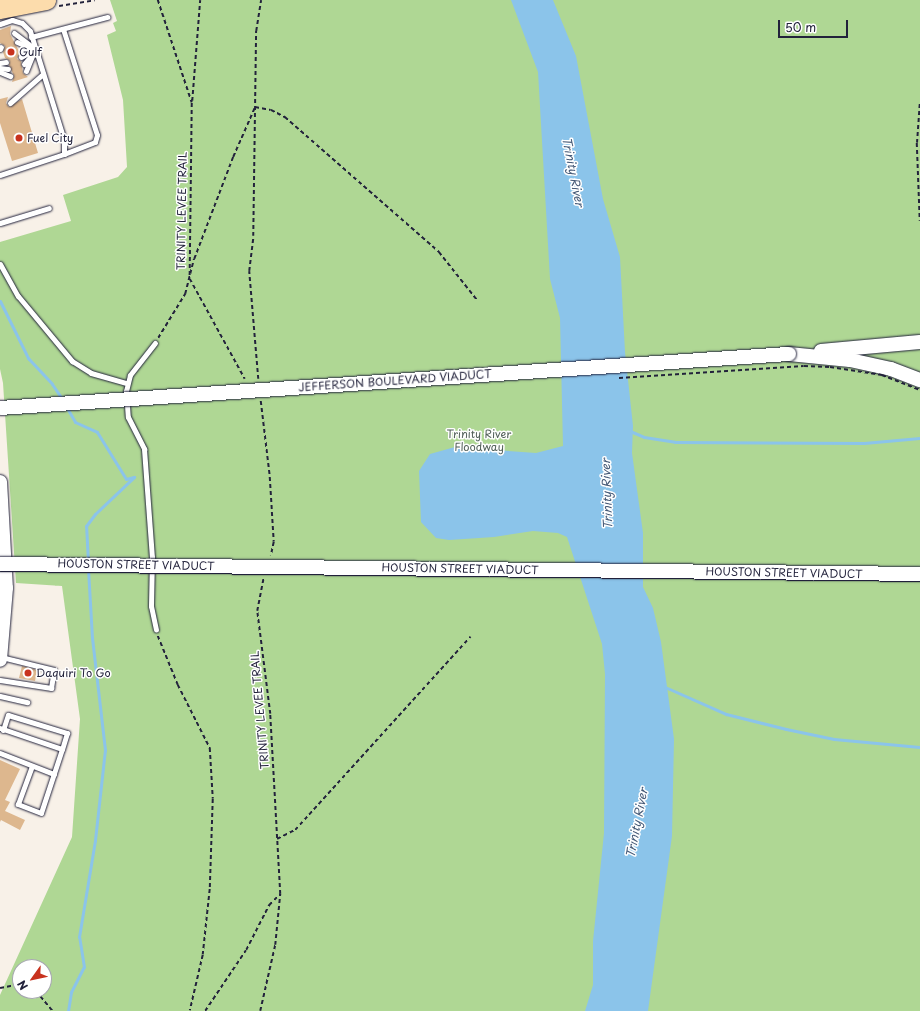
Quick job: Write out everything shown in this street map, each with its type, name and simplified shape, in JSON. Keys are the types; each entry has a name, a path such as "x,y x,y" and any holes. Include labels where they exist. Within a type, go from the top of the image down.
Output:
{"highway":[{"path":"0,9 46,0"}],"main road":[{"path":"789,354 920,342"},
{"path":"789,354 850,360 891,370 920,380"},
{"name":"JEFFERSON BOULEVARD VIADUCT","path":"0,408 789,354"},
{"path":"0,482 5,617 0,658"},
{"name":"HOUSTON STREET VIADUCT","path":"0,564 920,574"}],"lane":[{"path":"31,37 107,16"},
{"path":"0,24 12,20 22,23 31,37 64,140 64,154"},
{"path":"0,175 95,142 96,135 63,29"},
{"path":"14,34 35,50"},
{"path":"17,42 35,50"},
{"path":"21,57 35,50"},
{"path":"24,64 35,50"},
{"path":"26,71 35,50"},
{"path":"0,68 8,69"},
{"path":"0,72 10,76"},
{"path":"10,103 43,74"},
{"path":"0,223 49,208"},
{"path":"0,264 18,296 72,362 91,373 126,382"},
{"path":"154,343 126,382 128,417 144,449 152,557 151,606 156,629"},
{"path":"0,658 54,670 51,688 0,680"},
{"path":"0,696 27,702"},
{"path":"32,766 18,804 41,813 67,734 8,715 2,729 62,749"},
{"path":"0,753 54,774"}],"path":[{"name":"TRINITY LEVEE TRAIL","path":"158,0 192,103 190,279 246,382"},
{"path":"192,103 200,0"},
{"path":"258,380 249,271 253,236 256,31 261,0"},
{"path":"920,104 916,143 920,221"},
{"path":"154,343 177,309 190,279 194,260 233,157 256,107"},
{"path":"256,107 271,110 297,128 439,252 477,300"},
{"path":"613,379 804,366 830,367 882,375 920,390"},
{"path":"260,394 270,477 274,542 269,563"},
{"path":"258,402 262,409"},
{"path":"255,403 262,402"},
{"name":"TRINITY LEVEE TRAIL","path":"260,1011 275,945 280,894 270,714 258,610 264,576"},
{"path":"156,629 178,685 210,748 213,799 210,889 203,955 190,1011"},
{"path":"277,838 295,830 470,638"},
{"path":"205,1011 246,950 269,905 280,894"},
{"path":"0,988 12,986"},
{"path":"43,999 54,1011"}],"green space":[{"name":"Trinity River Floodway","path":"110,0 920,0 920,1011 0,1011 0,995 12,969 12,999 52,999 52,959 16,959 72,837 80,719 62,586 16,583 3,383 0,369 0,242 71,221 63,195 118,177 127,167 123,100 107,35 116,31 113,23 117,21"}],"water":[{"name":"Trinity River","path":"511,0 553,0 576,56 603,199 620,257 625,352 633,426 632,453 643,533 643,587 653,608 661,642 674,739 672,836 648,1011 585,1011 593,985 593,941 604,833 605,674 602,644 567,537 558,533 533,531 494,537 449,540 436,538 421,522 419,471 430,454 455,447 536,453 563,446 560,318 550,279 538,72"}],"building":[{"name":"Gulf","path":"11,26 10,34 20,53 17,59 21,61 23,73 28,77 12,82 14,76 9,65 10,61 5,58 3,52 5,46 0,43 0,30"},
{"name":"Fuel City","path":"8,97 6,103 9,107 22,99 38,153 12,161 0,123 0,99"},
{"name":"Daquiri To Go","path":"22,666 37,670 35,681 19,678"},
{"path":"0,760 20,769 5,800 10,802 5,811 25,820 20,830 1,820 0,822"}],"waterway":[{"path":"0,301 28,358 52,384 62,399"},
{"path":"67,408 75,422 97,432 126,479 134,477"},
{"path":"630,431 644,437 675,442 864,443 920,438"},
{"path":"88,562 86,526 95,514 134,477"},
{"path":"68,1011 71,992 84,967 79,937 95,840 105,750 92,638 88,569"},
{"path":"665,687 726,714 786,729 834,739 920,747"}],"tram line":[{"path":"0,571 920,581"}],"place":[{"name":"Gulf","path":"11,52"},
{"name":"Fuel City","path":"19,138"},
{"name":"Daquiri To Go","path":"28,673"}]}
